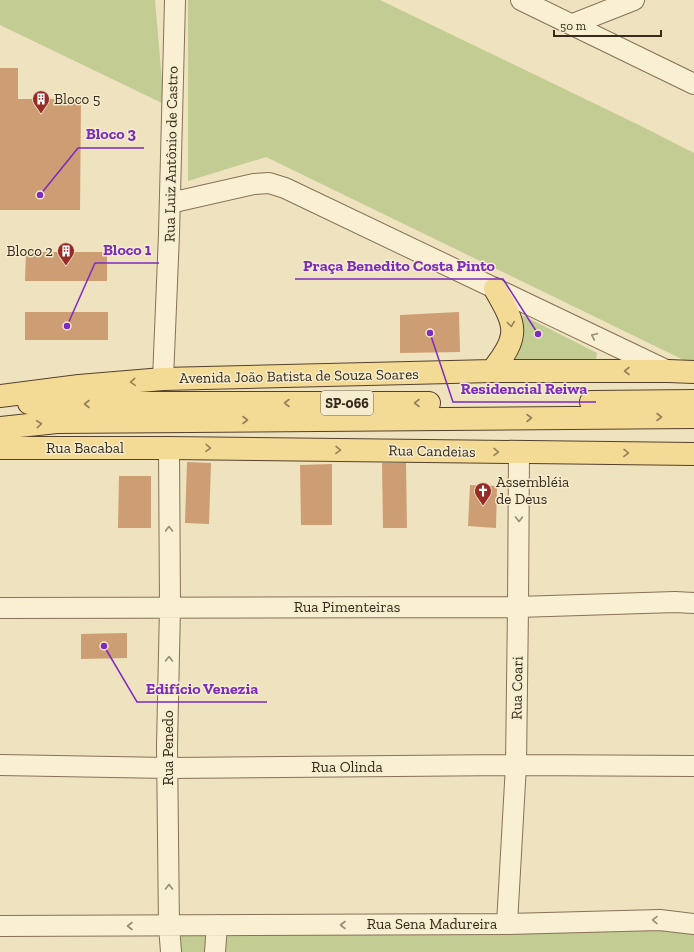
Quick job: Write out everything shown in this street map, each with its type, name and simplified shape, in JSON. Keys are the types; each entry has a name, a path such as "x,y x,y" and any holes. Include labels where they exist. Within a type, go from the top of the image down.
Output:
{"main road":[{"path":"492,371 505,354 511,343 513,324 508,311 495,289"},
{"name":"Avenida João Batista de Souza Soares","path":"0,396 79,386 164,379 492,371 694,372"},
{"name":"SP-066","path":"0,403 694,402"},
{"name":"SP-066","path":"0,428 56,422 694,417"},
{"name":"Rua Bacabal","path":"0,448 169,448"},
{"name":"Rua Candeias","path":"169,448 694,454"}],"street":[{"name":"Rua Luiz Antônio de Castro","path":"164,379 170,203 174,0"},
{"path":"521,0 694,84"},
{"path":"573,24 634,0"},
{"path":"170,203 254,184 270,183 285,188 668,371"},
{"name":"Rua Penedo","path":"169,448 170,607 168,768 169,926 171,952"},
{"name":"Rua Coari","path":"507,924 516,765 519,452"},
{"name":"Rua Pimenteiras","path":"0,608 518,607 694,602"},
{"name":"Rua Olinda","path":"0,765 168,768 516,765 694,766"},
{"name":"Rua Sena Madureira","path":"4,927 507,924 660,920 694,924"},
{"path":"215,952 217,926"}],"green space":[{"path":"0,0 155,0 164,104 0,25"},
{"path":"188,0 380,0 694,153 694,365 266,157 188,181"},
{"path":"522,315 597,353 596,359 590,363 510,361"},
{"path":"178,930 694,930 694,952 180,952"}],"building":[{"path":"0,68 18,68 18,99 81,99 80,210 0,210"},
{"name":"Bloco 2","path":"26,252 107,252 107,281 25,281"},
{"path":"25,312 108,312 108,340 25,340"},
{"path":"459,312 460,352 400,353 400,315"},
{"path":"187,462 211,463 209,524 185,523"},
{"path":"382,463 406,463 407,528 383,528"},
{"path":"332,464 332,525 301,525 300,465"},
{"path":"119,476 151,476 151,528 118,528"},
{"name":"Assembléia de Deus","path":"470,485 497,486 496,528 468,526"},
{"path":"127,633 127,658 81,659 81,634"}],"place":[{"name":"Bloco 5","path":"41,114"},
{"name":"Bloco 3","path":"40,195"},
{"name":"Bloco 2","path":"66,266"},
{"name":"Bloco 1","path":"67,326"},
{"name":"Residencial Reiwa","path":"430,333"},
{"name":"Praça Benedito Costa Pinto","path":"538,334"},
{"name":"Assembléia de Deus","path":"483,506"},
{"name":"Edifício Venezia","path":"104,646"}]}
